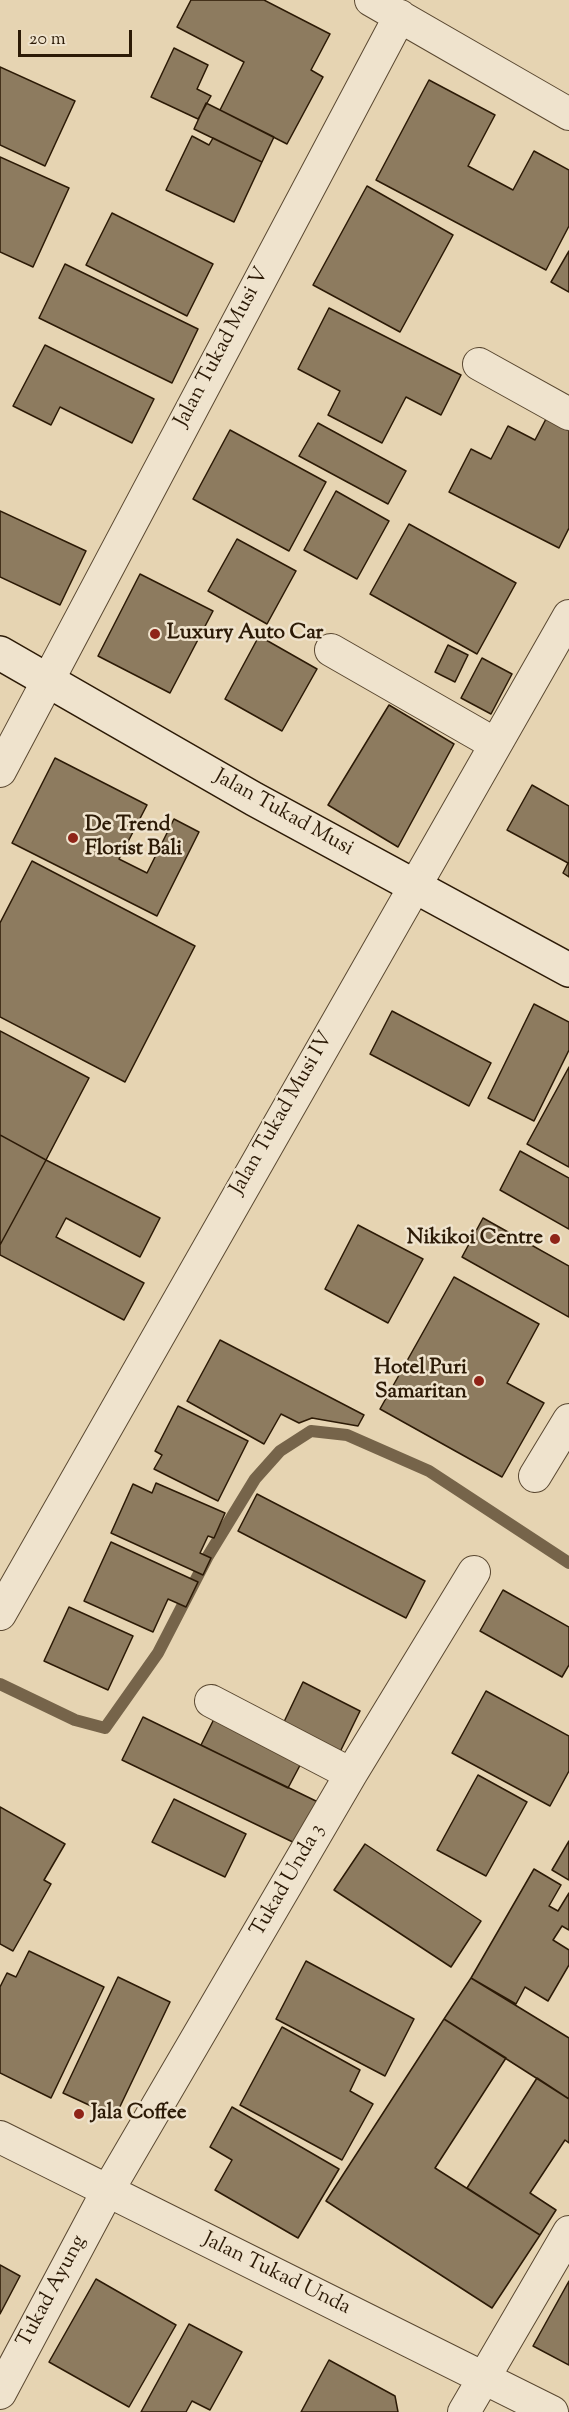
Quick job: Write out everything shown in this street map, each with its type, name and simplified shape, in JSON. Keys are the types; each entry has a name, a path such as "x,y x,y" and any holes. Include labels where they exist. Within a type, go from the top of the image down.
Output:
{"street":[{"path":"371,0 569,114"},
{"name":"Jalan Tukad Musi V","path":"0,771 400,16"},
{"path":"479,364 569,414"},
{"name":"Jalan Tukad Musi IV","path":"0,1614 569,616"},
{"path":"331,650 495,744"},
{"name":"Jalan Tukad Musi","path":"0,653 254,799 569,970"},
{"path":"535,1476 569,1420"},
{"name":"Tukad Unda 3","path":"107,2192 351,1774 474,1572"},
{"path":"211,1701 351,1774"},
{"name":"Jalan Tukad Unda","path":"0,2138 552,2412"},
{"name":"Tukad Ayung","path":"0,2393 107,2192"},
{"path":"464,2412 569,2232"}],"building":[{"path":"191,0 264,0 330,34 311,70 323,77 287,144 220,110 244,62 177,27"},
{"path":"174,48 208,65 197,89 211,96 198,119 151,97"},
{"path":"0,67 75,101 45,166 0,145"},
{"path":"429,80 495,115 468,166 513,190 534,151 569,170 569,226 546,270 376,180"},
{"path":"206,103 274,137 262,162 194,129"},
{"path":"192,136 209,145 213,138 262,162 234,222 166,190"},
{"path":"0,157 69,188 33,267 0,252"},
{"path":"367,186 453,235 400,332 313,285"},
{"path":"112,213 213,264 187,316 86,265"},
{"path":"569,251 569,292 551,282"},
{"path":"65,264 198,329 172,383 39,318"},
{"path":"329,308 461,375 441,415 406,397 382,443 328,415 340,391 298,369"},
{"path":"45,345 154,399 132,443 60,407 51,425 13,406"},
{"path":"547,417 569,429 569,528 559,548 449,492 471,449 491,459 508,426 535,440"},
{"path":"318,423 406,471 388,504 299,456"},
{"path":"230,430 326,482 289,551 193,499"},
{"path":"336,491 389,521 357,579 304,550"},
{"path":"0,511 86,551 60,605 0,577"},
{"path":"409,524 516,583 477,654 370,594"},
{"path":"237,539 296,571 267,624 208,591"},
{"name":"Luxury Auto Car","path":"140,574 213,611 170,693 98,656"},
{"path":"259,636 317,669 282,731 225,699"},
{"path":"448,645 468,655 455,682 435,672"},
{"path":"482,658 512,674 491,714 461,698"},
{"path":"389,705 454,744 398,847 328,805"},
{"name":"De Trend Florist Bali","path":"55,758 147,805 119,859 147,873 174,819 199,832 157,916 12,843"},
{"path":"532,785 569,806 569,877 563,873 568,863 507,830"},
{"path":"32,861 195,946 125,1082 0,1017 0,923"},
{"path":"534,1004 569,1022 569,1050 534,1121 488,1098"},
{"path":"392,1011 491,1063 469,1106 370,1054"},
{"path":"0,1031 89,1078 46,1160 0,1135"},
{"path":"569,1067 569,1167 527,1144"},
{"path":"0,1135 46,1160 0,1245"},
{"path":"520,1151 569,1178 569,1229 500,1190"},
{"path":"46,1160 160,1218 140,1257 66,1218 56,1237 144,1283 124,1320 0,1255 0,1245"},
{"path":"483,1218 569,1266 569,1317 462,1257"},
{"path":"358,1225 423,1259 388,1323 325,1289"},
{"path":"454,1277 539,1324 507,1383 544,1403 502,1477 380,1409"},
{"path":"220,1340 364,1415 358,1426 312,1418 299,1423 281,1414 264,1444 187,1401"},
{"path":"178,1406 248,1441 218,1501 154,1469 162,1455 155,1451"},
{"path":"156,1483 225,1513 214,1538 208,1536 200,1553 211,1558 203,1575 111,1533 133,1484 152,1493"},
{"path":"257,1494 425,1581 406,1618 238,1531"},
{"path":"111,1542 198,1582 186,1607 168,1599 153,1632 84,1601"},
{"path":"503,1590 569,1627 569,1665 562,1677 480,1631"},
{"path":"69,1607 133,1636 108,1690 44,1661"},
{"path":"303,1682 360,1711 340,1752 283,1724"},
{"path":"486,1691 569,1736 569,1771 550,1806 452,1753"},
{"path":"218,1711 306,1754 288,1788 201,1745"},
{"path":"143,1717 320,1803 299,1845 122,1760"},
{"path":"478,1775 527,1802 486,1876 437,1850"},
{"path":"174,1799 246,1834 225,1877 152,1842"},
{"path":"0,1807 65,1844 44,1880 51,1884 13,1951 0,1944"},
{"path":"569,1841 569,1880 552,1870"},
{"path":"365,1844 481,1921 451,1967 334,1890"},
{"path":"534,1869 561,1885 549,1906 558,1911 569,1893 569,1930 562,1926 553,1940 569,1950 569,1965 548,2001 525,1987 516,2004 471,1978"},
{"path":"29,1951 104,1987 51,2098 0,2073 0,1987 7,1973 16,1977"},
{"path":"306,1961 414,2019 385,2076 276,2019"},
{"path":"118,1977 170,2002 115,2117 63,2093"},
{"path":"471,1978 569,2038 569,2099 444,2019"},
{"path":"444,2019 506,2058 435,2168 540,2235 492,2308 326,2201"},
{"path":"282,2027 360,2070 350,2091 373,2104 342,2160 240,2105"},
{"path":"537,2078 569,2099 569,2143 565,2140 530,2193 556,2210 540,2235 467,2188"},
{"path":"232,2107 339,2169 298,2238 215,2190 232,2160 210,2147"},
{"path":"0,2265 20,2276 0,2314"},
{"path":"96,2279 176,2325 129,2407 49,2362"},
{"path":"569,2281 569,2365 533,2346"},
{"path":"189,2324 242,2352 210,2410 192,2401 186,2412 141,2412"},
{"path":"329,2360 395,2396 398,2412 301,2412"}],"waterway":[{"path":"0,1684 75,1720 105,1728 158,1653 208,1556 255,1479 280,1451 311,1431 347,1435 429,1471 569,1563"}],"place":[{"name":"Luxury Auto Car","path":"155,634"},
{"name":"De Trend Florist Bali","path":"73,838"},
{"name":"Nikikoi Centre","path":"555,1239"},
{"name":"Hotel Puri Samaritan","path":"479,1381"},
{"name":"Jala Coffee","path":"79,2114"}]}
